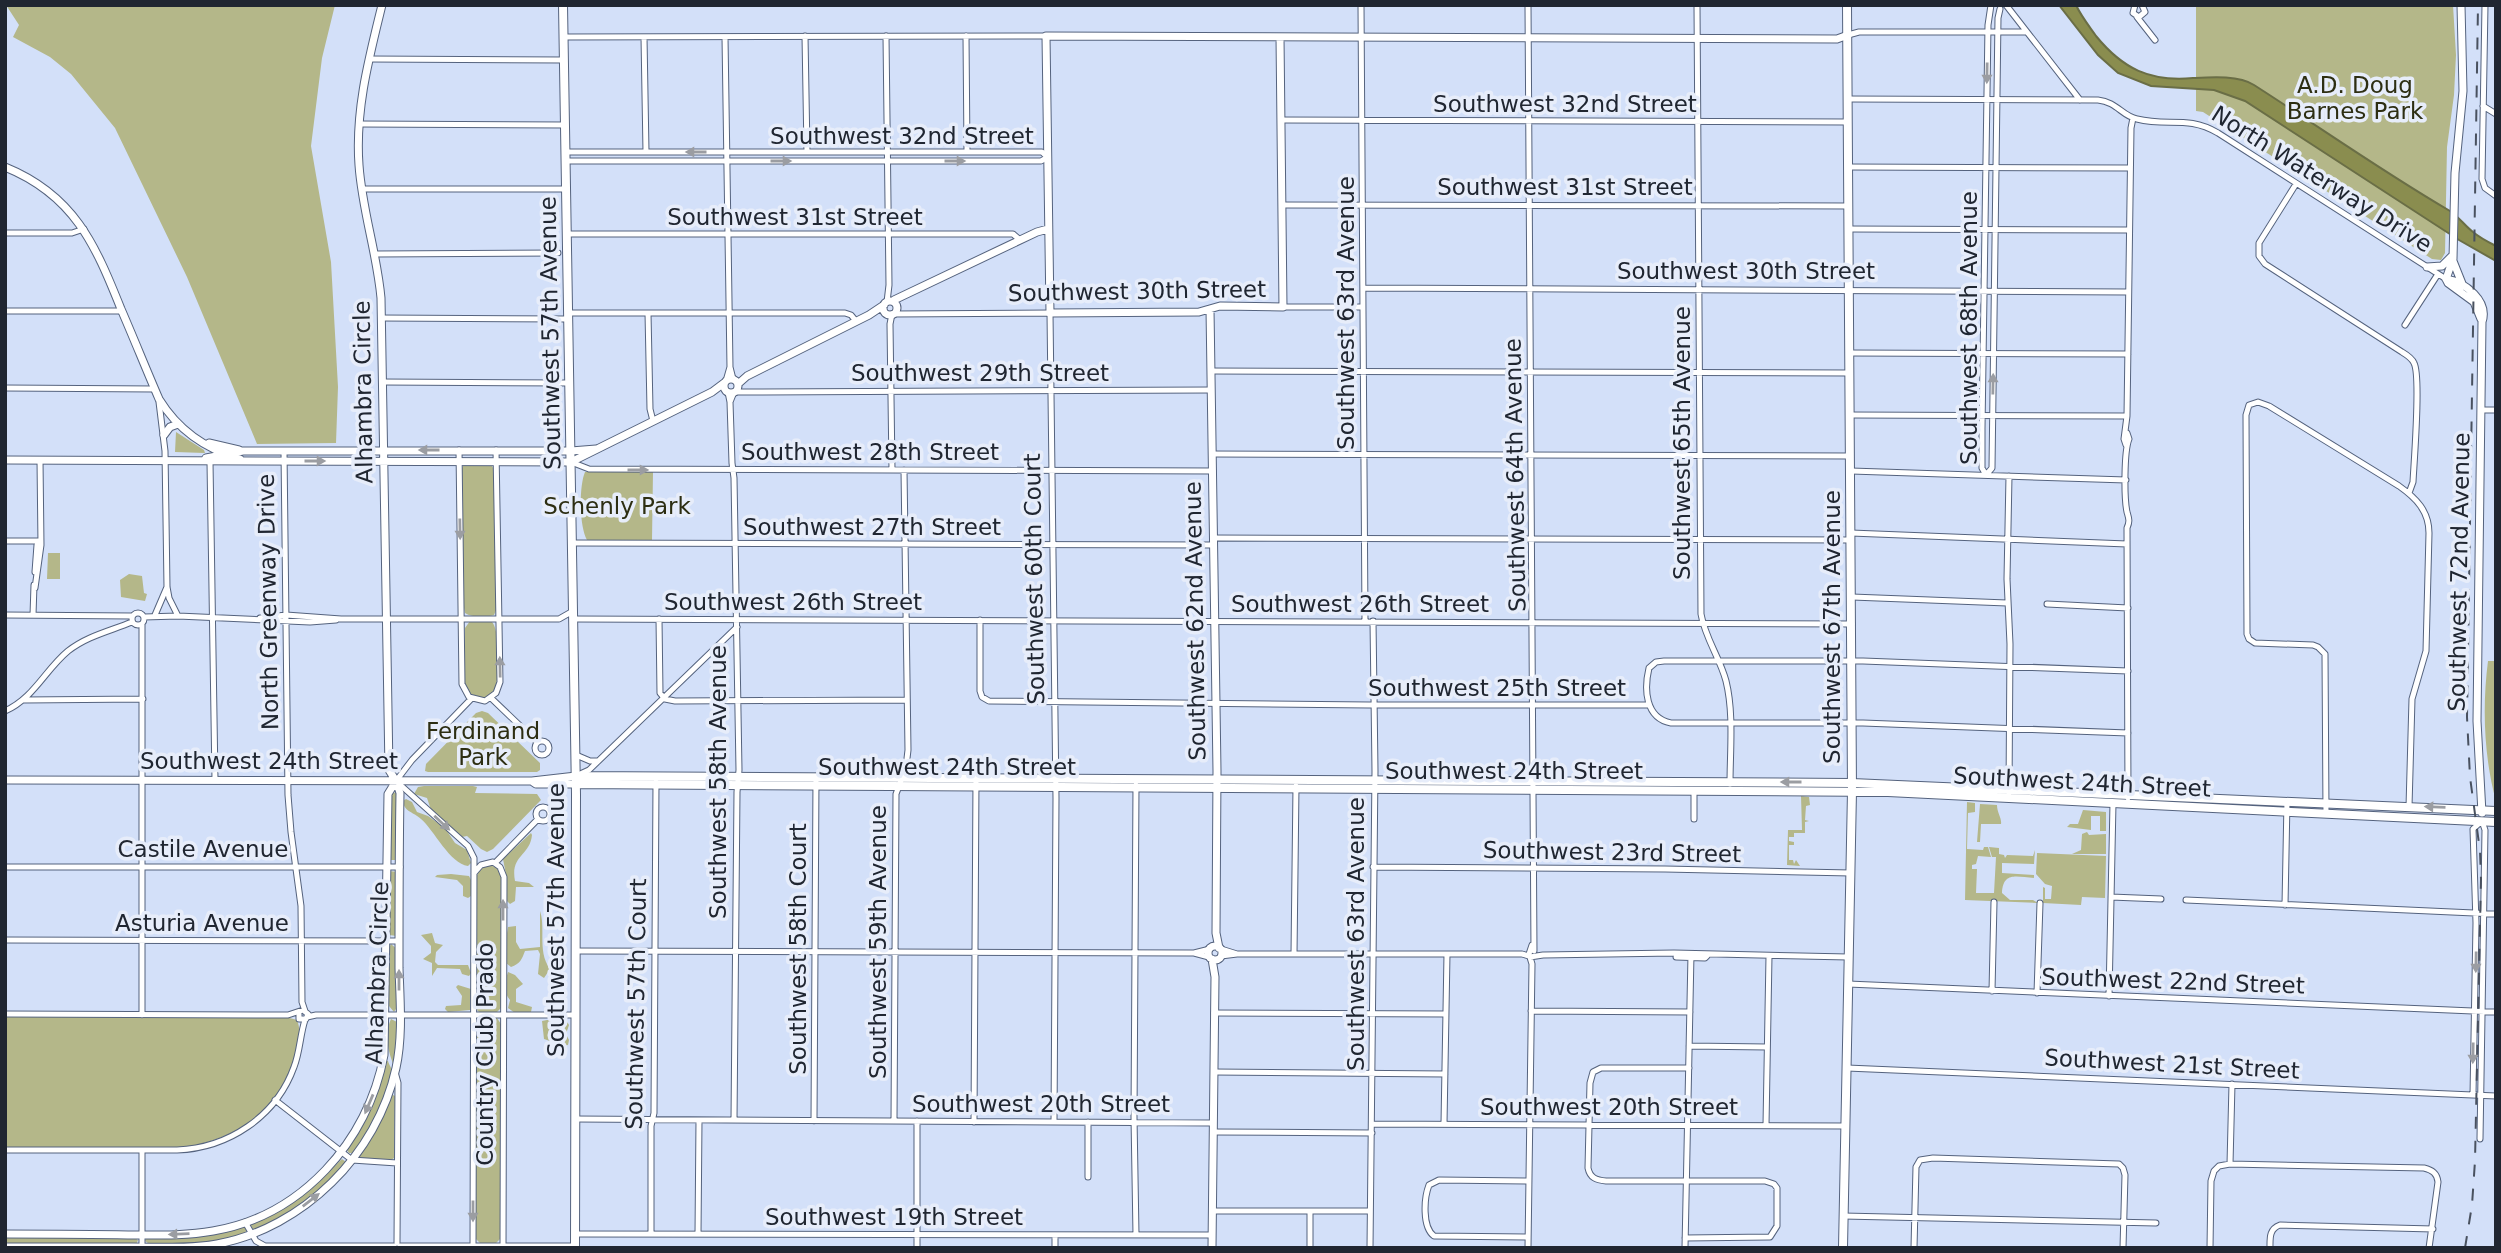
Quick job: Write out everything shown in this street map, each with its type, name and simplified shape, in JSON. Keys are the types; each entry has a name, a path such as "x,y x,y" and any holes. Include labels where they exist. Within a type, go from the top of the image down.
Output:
{"main road":[{"name":"Southwest 57th Avenue","path":"564,5 576,755 575,1247"},
{"name":"Southwest 67th Avenue","path":"1843,1248 1852,787 1847,5"},
{"name":"Southwest 24th Street","path":"576,780 603,775 656,780"},
{"name":"Southwest 24th Street","path":"576,780 2009,789 2496,811"},
{"name":"Southwest 24th Street","path":"1932,789 2008,799 2496,822"}],"street":[{"name":"Alhambra Circle","path":"5,1247 142,1248 208,1245 252,1233 299,1210 334,1181 373,1128 395,1072 400,1016 400,793 389,770 382,317 376,254 359,166 359,124 369,59 382,5"},
{"name":"Southwest 63rd Avenue","path":"1361,5 1365,621"},
{"name":"Southwest 64th Avenue","path":"1528,5 1534,622 1528,1248"},
{"name":"Southwest 65th Avenue","path":"1696,5 1703,623 1719,662 1728,694 1730,786"},
{"path":"1992,5 2003,7 2011,15 2080,100"},
{"name":"Southwest 68th Avenue","path":"1992,5 1988,31 1982,415 1982,468 1986,475 1992,468 1997,32 2003,7"},
{"path":"2127,5 2134,8 2137,17 2155,40"},
{"path":"2461,5 2464,82 2455,173 2453,258 2463,286"},
{"path":"2485,5 2483,185 2496,196"},
{"path":"2137,17 2144,8"},
{"path":"2144,8 2145,26"},
{"path":"564,37 1837,39 1859,32 2025,32"},
{"path":"805,36 807,152"},
{"path":"886,36 892,470"},
{"path":"966,36 967,152"},
{"name":"Southwest 60th Court","path":"1046,36 1056,782 1054,1122"},
{"path":"644,37 646,152"},
{"path":"725,37 732,386"},
{"path":"1280,37 1283,307"},
{"path":"369,59 564,60"},
{"name":"North Waterway Drive","path":"1848,99 2110,102 2133,118 2189,121 2203,125 2427,267 2476,295 2484,314 2482,322"},
{"path":"2483,106 2496,114"},
{"path":"2127,805 2128,608 2124,439 2127,433 2133,118"},
{"name":"Southwest 32nd Street","path":"1281,120 1848,122"},
{"path":"359,124 565,125"},
{"name":"Southwest 32nd Street","path":"646,152 1042,152 1048,157 1041,160 727,161 566,156 646,152"},
{"path":"5,167 50,193 70,211 84,229 99,257 159,398 178,424 206,446 247,461"},
{"path":"1848,167 2130,168"},
{"path":"2296,184 2259,243 2258,253 2265,264 2411,358 2415,366 2413,482 2409,493"},
{"path":"362,189 566,189"},
{"name":"Southwest 31st Street","path":"1282,205 1849,206"},
{"path":"5,233 72,233 84,229"},
{"path":"5,460 571,461 712,392 732,386 856,321 891,308 910,294 1048,229"},
{"path":"1849,229 2129,230"},
{"name":"Southwest 31st Street","path":"567,234 1013,234 1020,240"},
{"path":"376,254 558,253"},
{"path":"2427,267 2442,266 2453,258"},
{"path":"2405,325 2453,258"},
{"name":"North Waterway Drive","path":"2442,276 2448,284 2475,304 2482,322"},
{"name":"Southwest 30th Street","path":"1363,288 2128,292"},
{"name":"Southwest 30th Street","path":"891,308 911,313 1050,313 1199,312 1220,306 1363,307"},
{"name":"Southwest 62nd Avenue","path":"1210,309 1217,783 1212,1248"},
{"path":"5,311 122,311"},
{"path":"648,313 650,409 653,421"},
{"path":"382,317 845,313 856,321"},
{"name":"Southwest 72nd Avenue","path":"2480,1139 2485,914 2485,830 2482,821 2477,721 2482,322"},
{"path":"1850,353 2128,354"},
{"path":"1211,371 1850,373"},
{"path":"382,382 570,383"},
{"name":"Southwest 29th Street","path":"732,386 749,391 1211,390"},
{"name":"Southwest 58th Avenue","path":"732,386 730,402 736,544 738,700 734,1120"},
{"path":"5,388 155,389"},
{"path":"159,398 164,435 167,587 169,598 178,615"},
{"path":"2326,813 2326,666 2323,651 2312,645 2258,643 2249,639 2247,631 2246,414 2249,405 2258,402 2269,406 2409,493 2426,514 2430,529 2426,651 2412,699 2409,817"},
{"path":"2481,410 2496,410"},
{"path":"1850,415 2127,416"},
{"path":"164,435 170,427 178,424"},
{"path":"192,436 243,451 597,449"},
{"path":"459,450 462,684 466,694 480,701 491,698 500,682 496,450"},
{"path":"199,460 243,451"},
{"name":"North Greenway Drive","path":"5,1150 188,1149 217,1143 250,1125 275,1100 293,1069 303,1015 302,941 301,906 289,821 284,452"},
{"path":"1212,454 1851,456"},
{"path":"33,615 40,560 40,460"},
{"name":"Southwest 28th Street","path":"571,461 589,469 1213,471"},
{"path":"210,462 215,780"},
{"name":"Southwest 59th Avenue","path":"894,1121 896,794 907,757 904,470"},
{"path":"1851,471 2126,480"},
{"name":"Southwest 68th Avenue","path":"2008,799 2010,667 2007,603 2010,475"},
{"name":"Southwest 27th Street","path":"573,544 1053,544 1364,538 1701,540 1851,537 2127,544"},
{"path":"5,541 39,541"},
{"path":"155,615 167,587"},
{"path":"1852,597 2007,603"},
{"path":"2047,604 2128,608"},
{"path":"5,711 24,700 69,650 139,613 144,617 178,615 341,619 574,619"},
{"path":"5,615 132,619"},
{"path":"142,1015 144,617"},
{"path":"132,619 137,626 142,625"},
{"path":"559,619 574,619"},
{"name":"Southwest 26th Street","path":"574,619 1852,624"},
{"path":"659,619 660,690 663,698"},
{"name":"Southwest 25th Street","path":"980,620 980,691 984,698 991,701 1649,705 1655,716 1667,723 1852,724 2128,733"},
{"name":"Southwest 63rd Avenue","path":"1370,1248 1375,784 1373,621"},
{"path":"576,780 737,628"},
{"path":"1649,705 1648,673 1653,663 1664,661 1852,662 2128,671"},
{"path":"396,780 472,698"},
{"path":"491,698 537,743"},
{"path":"663,698 675,701 907,700"},
{"path":"24,700 143,699"},
{"path":"576,755 590,761 598,761"},
{"path":"598,761 603,775"},
{"name":"Southwest 24th Street","path":"5,780 396,780 536,784 576,780"},
{"name":"Alhambra Circle","path":"5,1234 202,1233 245,1222 275,1209 302,1192 342,1153 356,1132 371,1100 385,1052 388,794 396,780"},
{"name":"Country Club Prado","path":"396,780 468,846 474,858 473,1247"},
{"name":"Southwest 57th Court","path":"651,1234 656,780"},
{"name":"Southwest 58th Court","path":"814,1121 816,781"},
{"path":"974,1122 976,782"},
{"path":"1136,783 1136,1235"},
{"path":"1294,954 1296,784"},
{"path":"1694,786 1694,819"},
{"path":"2109,996 2113,794"},
{"path":"2285,905 2287,801"},
{"path":"474,873 481,865 495,863 538,819"},
{"name":"Southwest 72nd Avenue","path":"2473,1095 2476,913 2473,829 2482,821"},
{"name":"Country Club Prado","path":"495,863 502,870 503,877 503,1247"},
{"name":"Castile Avenue","path":"5,867 400,867"},
{"name":"Southwest 23rd Street","path":"1373,867 1851,873"},
{"path":"2111,897 2161,899"},
{"path":"2186,900 2496,914"},
{"path":"1992,991 1994,902"},
{"path":"2037,993 2040,903"},
{"name":"Asturia Avenue","path":"5,940 399,941"},
{"path":"575,951 1848,957"},
{"path":"1444,1124 1447,954"},
{"path":"1685,1248 1691,956"},
{"path":"1766,1125 1769,956"},
{"name":"Southwest 22nd Street","path":"1848,984 2496,1012"},
{"path":"1531,1011 1690,1012"},
{"path":"1214,1013 1446,1014"},
{"path":"5,1014 576,1016"},
{"path":"1689,1046 1767,1047"},
{"path":"385,1052 398,1083 397,1246"},
{"path":"1685,1238 1772,1236 1777,1223 1778,1193 1774,1184 1765,1181 1606,1181 1592,1176 1588,1168 1590,1080 1593,1072 1604,1068 1689,1068"},
{"name":"Southwest 21st Street","path":"1847,1068 2496,1096"},
{"path":"1214,1072 1445,1074"},
{"path":"2230,1164 2232,1084"},
{"path":"275,1100 352,1160 397,1163"},
{"name":"Southwest 20th Street","path":"576,1119 1213,1123"},
{"path":"698,1234 699,1120"},
{"path":"917,1121 917,1248"},
{"path":"1088,1122 1088,1177"},
{"name":"Southwest 20th Street","path":"1372,1124 1845,1126"},
{"path":"1213,1132 1372,1133"},
{"path":"142,1150 142,1248"},
{"path":"1914,1248 1916,1167 1920,1160 2110,1162 2121,1165 2125,1175 2123,1248"},
{"path":"2210,1248 2211,1181 2214,1171 2223,1164 2424,1168 2435,1172 2438,1182 2429,1248"},
{"path":"1528,1237 1440,1237 1430,1233 1427,1226 1427,1194 1431,1184 1442,1180 1529,1181"},
{"path":"1212,1211 1370,1211"},
{"path":"1310,1211 1310,1248"},
{"path":"1843,1216 2156,1223"},
{"path":"245,1222 257,1242 266,1246 575,1247"},
{"path":"2270,1248 2271,1233 2275,1228 2285,1225 2433,1229"},
{"name":"Southwest 19th Street","path":"575,1234 1212,1235"},
{"path":"1055,1235 1055,1248"}],"green space":[{"path":"6,5 335,5 322,58 311,146 331,262 338,387 336,443 257,444 187,277 115,128 71,74 50,57 13,37 19,25"},
{"name":"A.D. Doug Barnes Park","path":"2196,5 2453,5 2456,55 2447,147 2445,253 2441,260 2432,259 2203,112 2196,111"},
{"path":"176,432 204,450 205,453 175,452"},
{"path":"464,464 491,465 494,469 497,608 491,616 471,616 465,613 464,608"},
{"name":"Schenly Park","path":"585,472 653,472 652,540 587,540 582,525 581,506"},
{"path":"48,553 60,553 60,579 47,579"},
{"path":"129,574 142,576 144,593 147,594 145,601 121,597 120,580"},
{"path":"470,621 492,622 497,634 497,682 493,692 483,698 471,694 465,685 465,628"},
{"path":"2488,661 2496,661 2496,801 2485,732"},
{"name":"Ferdinand Park","path":"476,713 488,713 540,763 540,770 425,771 426,764"},
{"name":"Ferdinand Park","path":"473,786 477,787 475,793 537,794 541,800 487,852 467,836 462,837 431,810 427,798 414,794 418,787"},
{"path":"390,792 397,793 396,860 390,860"},
{"path":"1801,796 1809,797 1810,805 1806,806 1805,820 1809,821 1805,822 1805,833 1794,833 1794,837 1789,837 1789,841 1794,842 1794,845 1789,845 1789,860 1793,860 1794,864 1796,860 1800,866 1787,865 1788,830 1802,830"},
{"path":"406,799 412,802 417,812 445,828 455,843 467,850 471,863 468,866 455,859 426,824 407,810 403,801"},
{"path":"1967,802 1975,803 1975,812 1968,813 1967,849 1983,850 1988,847 1991,857 1978,856 1976,864 1972,865 1972,869 1977,869 1976,893 1994,893 1996,857 1992,857 1989,847 1999,848 1999,854 2005,858 2007,855 2033,856 2035,850 2034,864 2002,863 2002,873 2034,875 2034,878 2008,878 2002,893 2010,900 2033,900 2038,903 1965,900"},
{"path":"1980,804 1997,805 2001,824 1981,824 1980,842 1977,842"},
{"path":"2083,810 2106,812 2106,831 2100,831 2100,816 2091,816 2091,830 2067,827 2070,824 2078,824"},
{"path":"2087,832 2089,835 2106,834 2106,854 2072,854 2081,850 2082,834"},
{"path":"531,833 528,847 514,872 515,881 529,883 534,887 516,887 515,901 510,904 505,899 507,880 503,859"},
{"path":"2037,853 2106,856 2105,898 2082,897 2081,905 2043,903 2043,887 2045,899 2051,899 2052,886 2045,884 2036,874"},
{"path":"490,865 497,868 501,875 501,1008 497,1012 480,1013 476,1009 476,877 481,868"},
{"path":"389,871 398,872 397,936 389,935"},
{"path":"451,874 469,876 471,896 463,896 463,886 457,880 435,877"},
{"path":"540,911 544,955 550,969 544,978 538,974 538,950 525,951 514,966 506,963 508,927 516,926 516,942 520,949 540,947"},
{"path":"432,933 435,943 443,945 436,952 435,962 438,965 468,965 471,973 469,976 462,974 460,969 437,968 432,976 432,963 423,959 431,953 431,946 421,935"},
{"path":"391,944 398,950 398,1006 394,1012 389,1006"},
{"path":"508,972 523,984 516,989 516,1002 532,1007 531,1012 515,1013 508,1008 510,1000 505,986"},
{"path":"458,985 471,989 470,1010 448,1012 446,1006 461,1005 462,996 456,987"},
{"path":"5,1016 286,1017 297,1020 299,1034 295,1058 278,1094 252,1121 219,1138 181,1148 5,1148"},
{"path":"479,1018 497,1018 501,1024 501,1238 496,1243 480,1243 475,1238 476,1022"},
{"path":"391,1019 397,1022 394,1066 388,1043"},
{"path":"542,1021 567,1022 568,1045 563,1046 557,1038 563,1031 559,1026 552,1028 550,1041 544,1039"},
{"path":"388,1061 392,1071 384,1101 355,1153 349,1153 347,1150 361,1127"},
{"path":"391,1094 395,1096 394,1158 390,1161 359,1158 358,1157"},
{"path":"342,1159 346,1162 314,1194 293,1210 253,1230 250,1223 324,1176"},
{"path":"243,1226 247,1230 244,1234 206,1244 151,1245 145,1241 146,1238"},
{"path":"5,1237 133,1237 138,1240 136,1245 5,1244"}],"shaded area":[{"path":"2059,5 2076,5 2106,47 2138,71 2164,78 2233,78 2254,85 2450,211 2476,234 2496,246 2496,261 2459,240 2245,101 2214,90 2151,86 2118,73 2098,55"}],"railway":[{"path":"2465,1248 2475,1161 2481,879 2470,777 2467,717 2478,5"}]}
